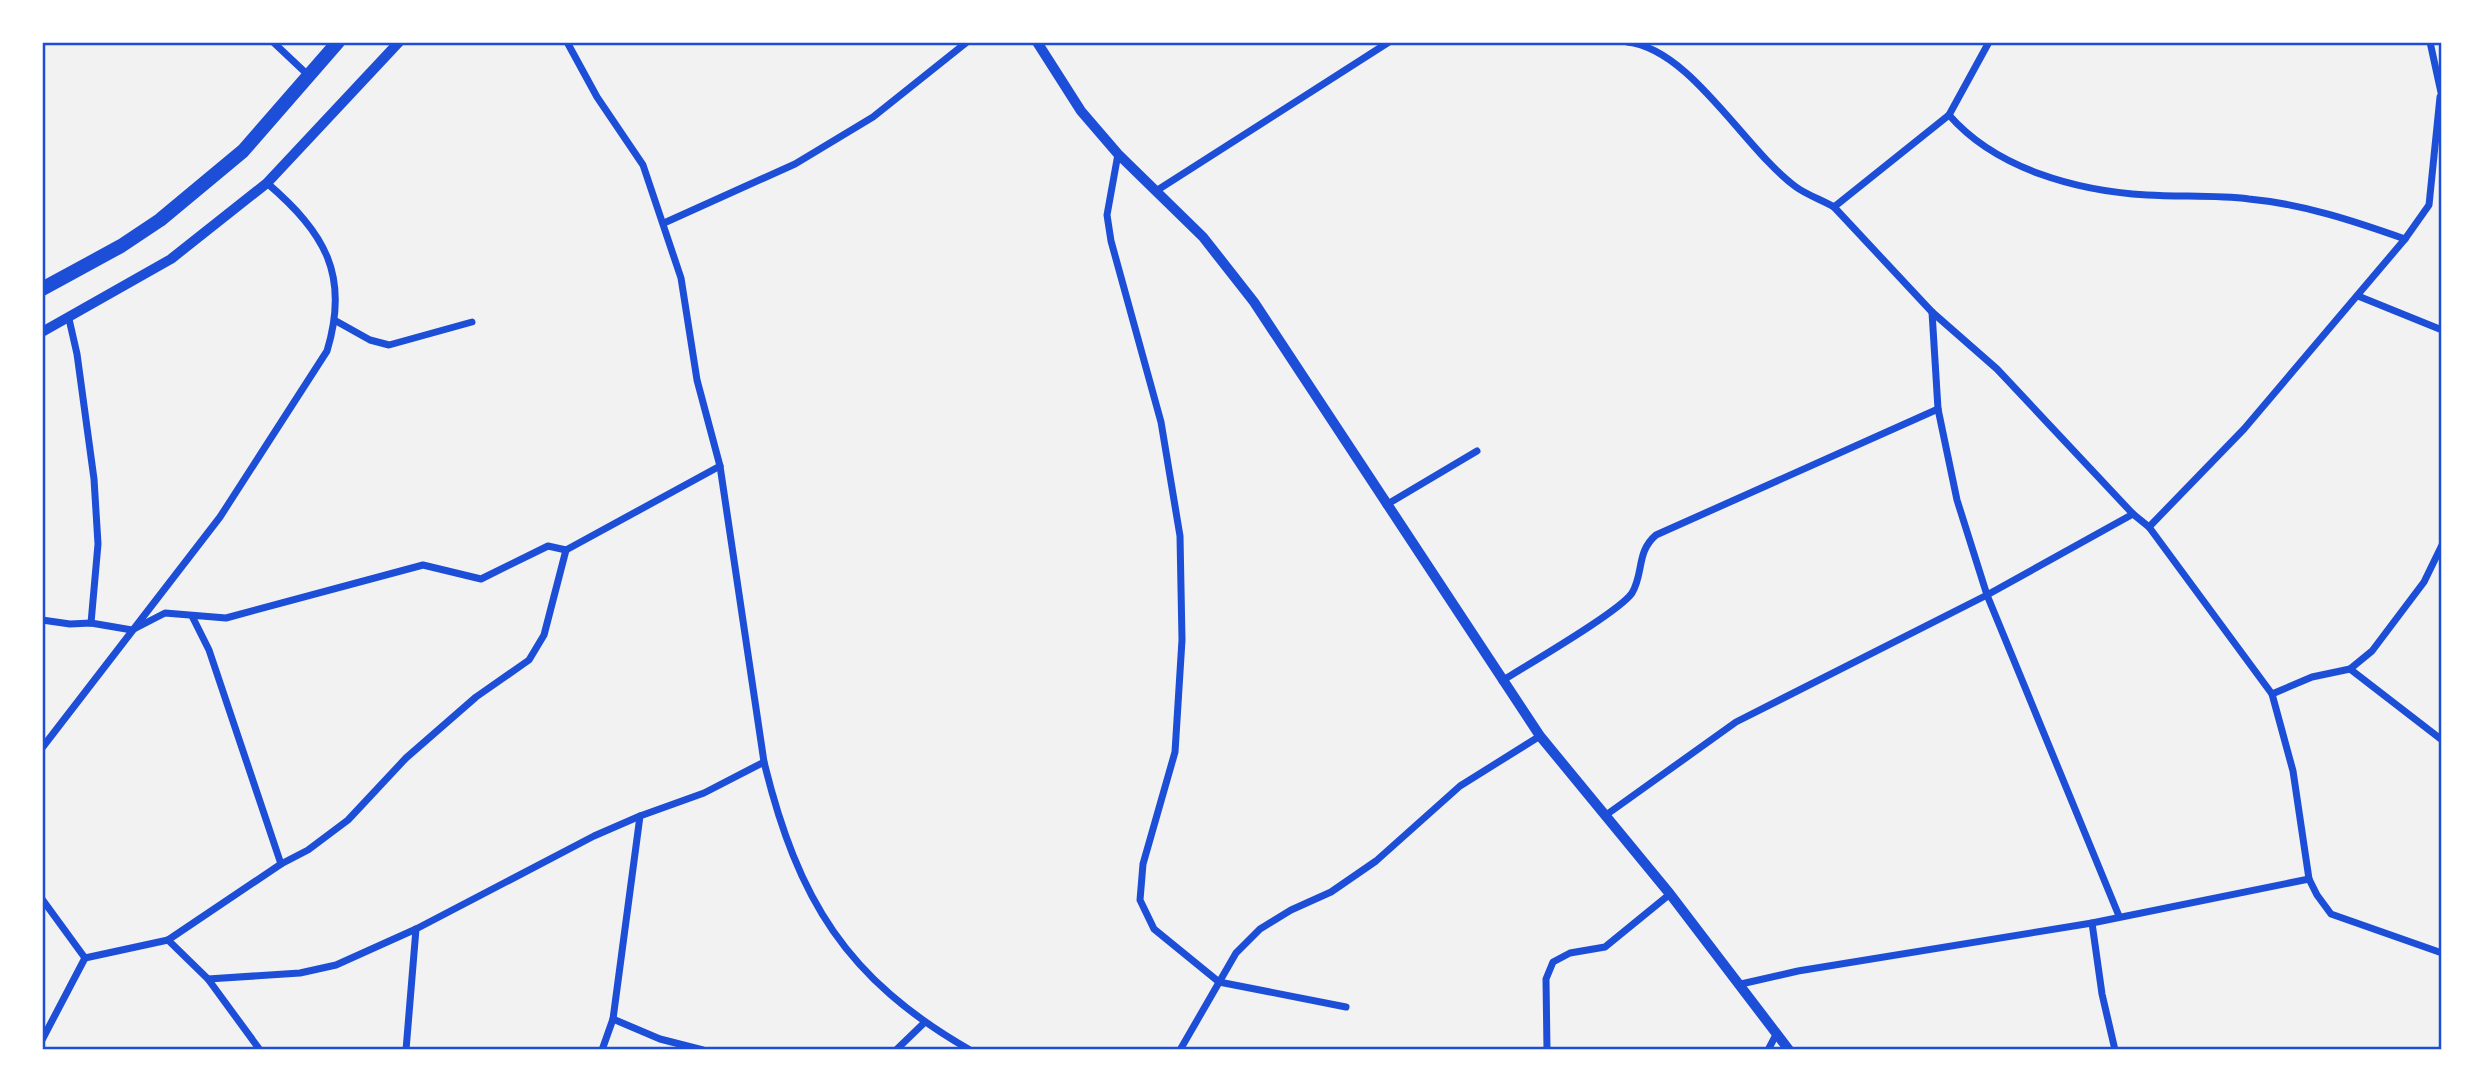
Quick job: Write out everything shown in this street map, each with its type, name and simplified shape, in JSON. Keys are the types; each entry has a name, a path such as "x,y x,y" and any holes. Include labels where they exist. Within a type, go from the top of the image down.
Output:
{"main road":[{"path":"42,289 121,246 159,220 243,151 338,42"}],"street":[{"path":"273,42 308,75"},
{"path":"42,332 171,259 267,183 398,42"},
{"path":"568,42 597,97 643,164 681,278 697,380 720,467 764,762 774,803 803,876 836,939 877,984 924,1023 970,1050"},
{"path":"664,223 795,164 873,117 967,42"},
{"path":"1037,42 1081,111 1118,155 1203,237 1254,302 1540,736 1670,894 1789,1050"},
{"path":"1156,191 1389,42"},
{"path":"1627,42 1665,55 1689,74 1738,131 1796,187 1834,207 1932,312 1997,369 2133,514 2149,527 2272,694 2293,771 2309,879 2331,914 2442,953"},
{"path":"1834,207 1949,115 1989,42"},
{"path":"2149,527 2244,429 2358,296 2429,205 2441,97 2430,42"},
{"path":"1949,115 1966,135 2008,160 2091,189 2145,195 2250,199 2336,214 2404,239"},
{"path":"1118,155 1107,215 1111,241 1161,422 1180,536 1182,640 1175,752 1143,864 1140,900 1154,929 1219,982 1346,1007"},
{"path":"42,748 220,517 327,351 336,321 336,283 324,248 306,219 267,183"},
{"path":"2358,296 2442,330"},
{"path":"1932,312 1938,409 1957,499 1987,595 2119,916"},
{"path":"69,319 77,354 94,479 99,544 91,623"},
{"path":"336,321 370,340 389,345 472,323"},
{"path":"1502,681 1622,604 1636,583 1647,543 1656,535 1938,409"},
{"path":"1386,505 1477,452"},
{"path":"42,620 70,624 91,623 132,630 165,613 193,618 226,618 423,565 481,579 548,546 566,550 720,467"},
{"path":"1605,815 1736,722 1987,595 2133,514"},
{"path":"2272,694 2312,677 2350,669 2372,651 2424,582 2442,545"},
{"path":"85,958 168,940 281,864 308,850 348,820 405,758 477,697 528,660 544,635 566,550"},
{"path":"193,618 209,650 281,864"},
{"path":"2350,669 2442,740"},
{"path":"1180,1050 1237,953 1260,929 1331,892 1376,861 1460,786 1540,736"},
{"path":"208,979 300,973 336,965 416,929 582,842 640,816 704,793 764,762"},
{"path":"602,1050 613,1018 640,816"},
{"path":"1741,984 1798,971 2174,908 2309,879"},
{"path":"1546,1050 1546,979 1553,962 1570,953 1605,947 1670,894"},
{"path":"42,899 85,958"},
{"path":"2092,923 2102,994 2115,1050"},
{"path":"406,1050 416,929"},
{"path":"168,940 208,979 260,1050"},
{"path":"42,1040 85,958"},
{"path":"613,1018 660,1038 703,1050"},
{"path":"896,1050 924,1023"},
{"path":"1768,1050 1777,1033"}]}
